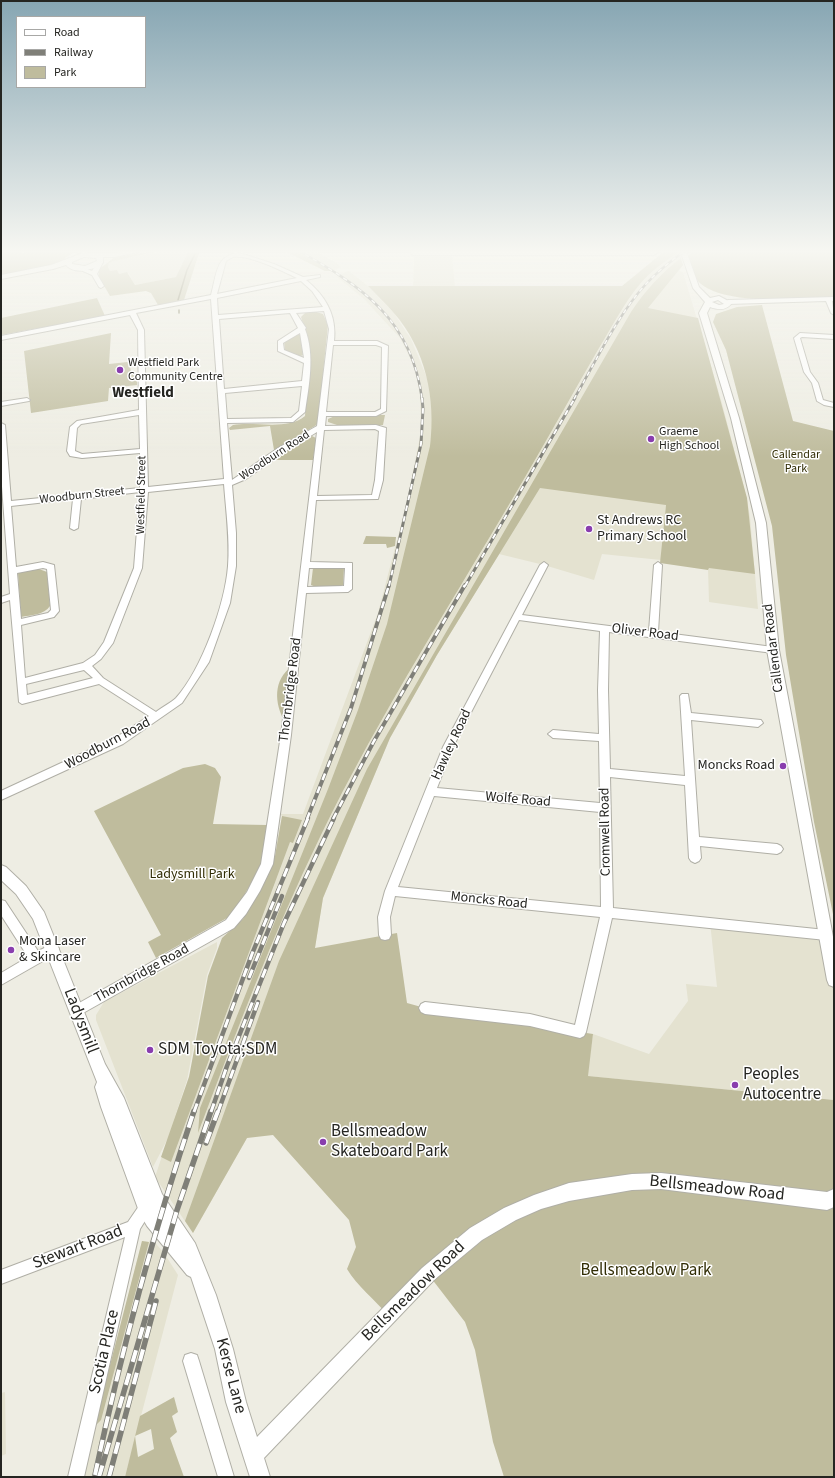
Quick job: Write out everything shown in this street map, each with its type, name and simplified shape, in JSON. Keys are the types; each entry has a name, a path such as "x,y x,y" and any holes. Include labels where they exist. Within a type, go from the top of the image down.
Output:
{"main road":[{"name":"Callendar Road","path":"705,320 735,418 761,523 773,650 782,706 834,980"},
{"name":"Ladysmill","path":"1,871 30,901 39,916 53,948 99,1069 118,1104 148,1180"},
{"name":"Ladysmill","path":"99,1069 108,1107 146,1208"},
{"name":"Kerse Lane","path":"148,1180 156,1200 189,1249 207,1295 224,1349 236,1402 252,1456 260,1477"},
{"name":"Bellsmeadow Road","path":"252,1456 428,1274 476,1234 510,1214 540,1201 569,1192 632,1182 661,1181 832,1202"},
{"name":"Kerse Lane","path":"146,1208 153,1220 199,1276"}],"street":[{"path":"1,338 97,319"},
{"name":"Westfield Street","path":"86,666 98,657 108,643 138,568 144,490 141,330 135,319"},
{"path":"216,319 228,482"},
{"path":"224,421 293,420 302,412 307,362 303,328 297,319"},
{"name":"Thornbridge Road","path":"76,1011 230,924 241,913 260,883 267,864 285,746 314,498 330,343 331,319"},
{"path":"303,328 280,342 281,352 307,362"},
{"path":"834,337 800,335 797,338 807,372 815,383 820,401 826,404 834,405"},
{"path":"322,414 376,414 384,410 385,346 377,343 330,343"},
{"path":"221,391 305,383"},
{"path":"1,404 27,400"},
{"path":"142,412 80,422 74,427 71,451 73,454 82,456 143,451"},
{"path":"1,425 7,504 5,534 12,571 22,700 100,680"},
{"path":"314,498 374,497 379,480 382,428 321,427"},
{"name":"Woodburn Road","path":"1,796 112,745 157,717 179,701 204,662 226,603 232,566 232,533 228,482 243,477 281,450 321,427"},
{"name":"Woodburn Street","path":"7,504 228,482"},
{"path":"74,528 77,497"},
{"path":"303,590 348,589 349,564 306,565"},
{"path":"12,571 43,565 51,567 55,611 50,615 16,623"},
{"name":"Hawley Road","path":"385,935 384,917 391,891 448,747 544,565"},
{"path":"653,635 658,565"},
{"path":"1,600 14,596"},
{"name":"Oliver Road","path":"516,617 773,650"},
{"name":"Cromwell Road","path":"425,1008 530,1020 580,1032 607,913 603,690 605,628"},
{"path":"21,682 86,666 100,680 157,717"},
{"path":"685,696 695,858"},
{"path":"686,716 758,723"},
{"path":"553,734 604,738"},
{"path":"605,773 690,781"},
{"name":"Wolfe Road","path":"431,792 605,808"},
{"path":"694,841 777,849"},
{"name":"Moncks Road","path":"391,891 826,935"},
{"path":"1,905 36,958"},
{"path":"1,979 53,948"},
{"name":"Stewart Road","path":"1,1277 133,1227 146,1208"},
{"name":"Scotia Place","path":"76,1477 132,1237 133,1227"},
{"path":"191,1361 226,1477"}],"shaded area":[{"path":"382,319 398,319 411,339 428,380 432,401 433,423 430,446 583,319 697,319 722,403 747,499 758,609 709,602 708,568 666,505 661,560 602,554 594,580 544,565 499,554 437,655 390,738 323,898 315,948 247,1138 193,1233 155,1177 168,1138 153,1167 96,1020 96,1015 104,1002 217,942 217,948 207,975 187,1080 171,1129 243,919 264,883 275,856 282,816 280,814 303,814 378,613 407,502 421,432 420,395 415,368 400,338"},
{"path":"710,922 826,935 834,980 834,1100 587,1076 593,1034 649,1054 688,1001 686,984 717,987"},
{"path":"151,1238 164,1253 178,1275 125,1477 83,1477 142,1241 149,1242"},
{"path":"5,1392 6,1454 1,1456 1,1393"}],"green space":[{"path":"1,319 89,319 1,335"},
{"path":"302,319 325,319 328,325 318,423 274,450 270,426 230,430 229,428 233,425 270,425 289,423 298,421 305,416 310,346"},
{"path":"398,319 616,319 537,457 394,698 344,790 286,910 198,1133 200,1108 328,789 358,710 387,624 430,446 430,393 421,358 414,342"},
{"name":"Bellsmeadow Park","path":"627,319 698,319 747,498 755,574 709,568 708,570 660,563 666,505 540,488 437,655 390,738 323,898 315,948 397,933 407,1003 425,1008 593,1034 588,1076 834,1100 834,1477 504,1477 493,1442 475,1350 465,1322 428,1274 388,1315 361,1287 347,1269 356,1247 349,1220 273,1135 247,1138 193,1233 185,1221 279,961 367,769"},
{"name":"Callendar Park","path":"714,319 766,319 793,421 834,431 834,919 814,822 786,655 772,526 726,350 713,322"},
{"path":"111,333 109,364 137,361 137,364 130,366 131,373 137,373 137,385 109,388 108,401 31,413 24,351"},
{"path":"297,334 300,335 303,355 299,357 285,351 284,341"},
{"path":"337,415 385,415 383,425 337,425 328,422 328,419"},
{"path":"312,436 316,438 313,460 272,460"},
{"path":"366,536 396,537 395,546 387,548 386,544 363,544"},
{"path":"317,566 340,566 344,568 343,585 336,588 327,588 311,585 313,568"},
{"path":"39,569 47,572 50,606 41,613 21,617 18,573"},
{"path":"292,666 285,722 281,715 277,700 277,692 281,678"},
{"name":"Ladysmill Park","path":"205,764 215,768 221,777 213,824 267,825 262,863 236,910 227,918 156,958 148,942 161,935 94,811 183,768"},
{"path":"282,816 302,820 293,843 290,842 171,1162 161,1157 189,1077 208,976 222,938 243,919 264,883 275,856"},
{"path":"142,1241 149,1242 101,1420 94,1427"},
{"path":"174,1397 178,1412 172,1416 177,1432 170,1438 184,1477 125,1477 135,1436 140,1416","holes":["151,1429 154,1449 138,1457 135,1436"]}],"railway":[{"path":"389,319 407,347 416,371 422,399"},
{"path":"574,399 620,319"},
{"path":"389,586 421,444 423,409 422,398"},
{"path":"465,586 575,398"},
{"path":"307,819 351,708 389,585"},
{"path":"333,819 374,741 465,585"},
{"path":"194,1112 252,954 308,818"},
{"path":"211,1112 227,1066 284,923 334,818"},
{"path":"249,978 282,896"},
{"path":"218,1112 258,1002"},
{"path":"95,1475 139,1292 165,1201 194,1111"},
{"path":"99,1477 177,1210 211,1111"},
{"path":"206,1143 218,1111"},
{"path":"109,1477 156,1301"}],"place":[{"name":"Westfield Park Community Centre","path":"120,370"},
{"name":"Graeme High School","path":"651,439"},
{"name":"St Andrews RC Primary School","path":"589,529"},
{"name":"Moncks Road","path":"783,766"},
{"name":"Mona Laser & Skincare","path":"11,950"},
{"name":"SDM Toyota;SDM","path":"150,1050"},
{"name":"Peoples Autocentre","path":"735,1085"},
{"name":"Bellsmeadow Skateboard Park","path":"323,1142"}],"district":[{"name":"Westfield","path":"143,394"}]}
